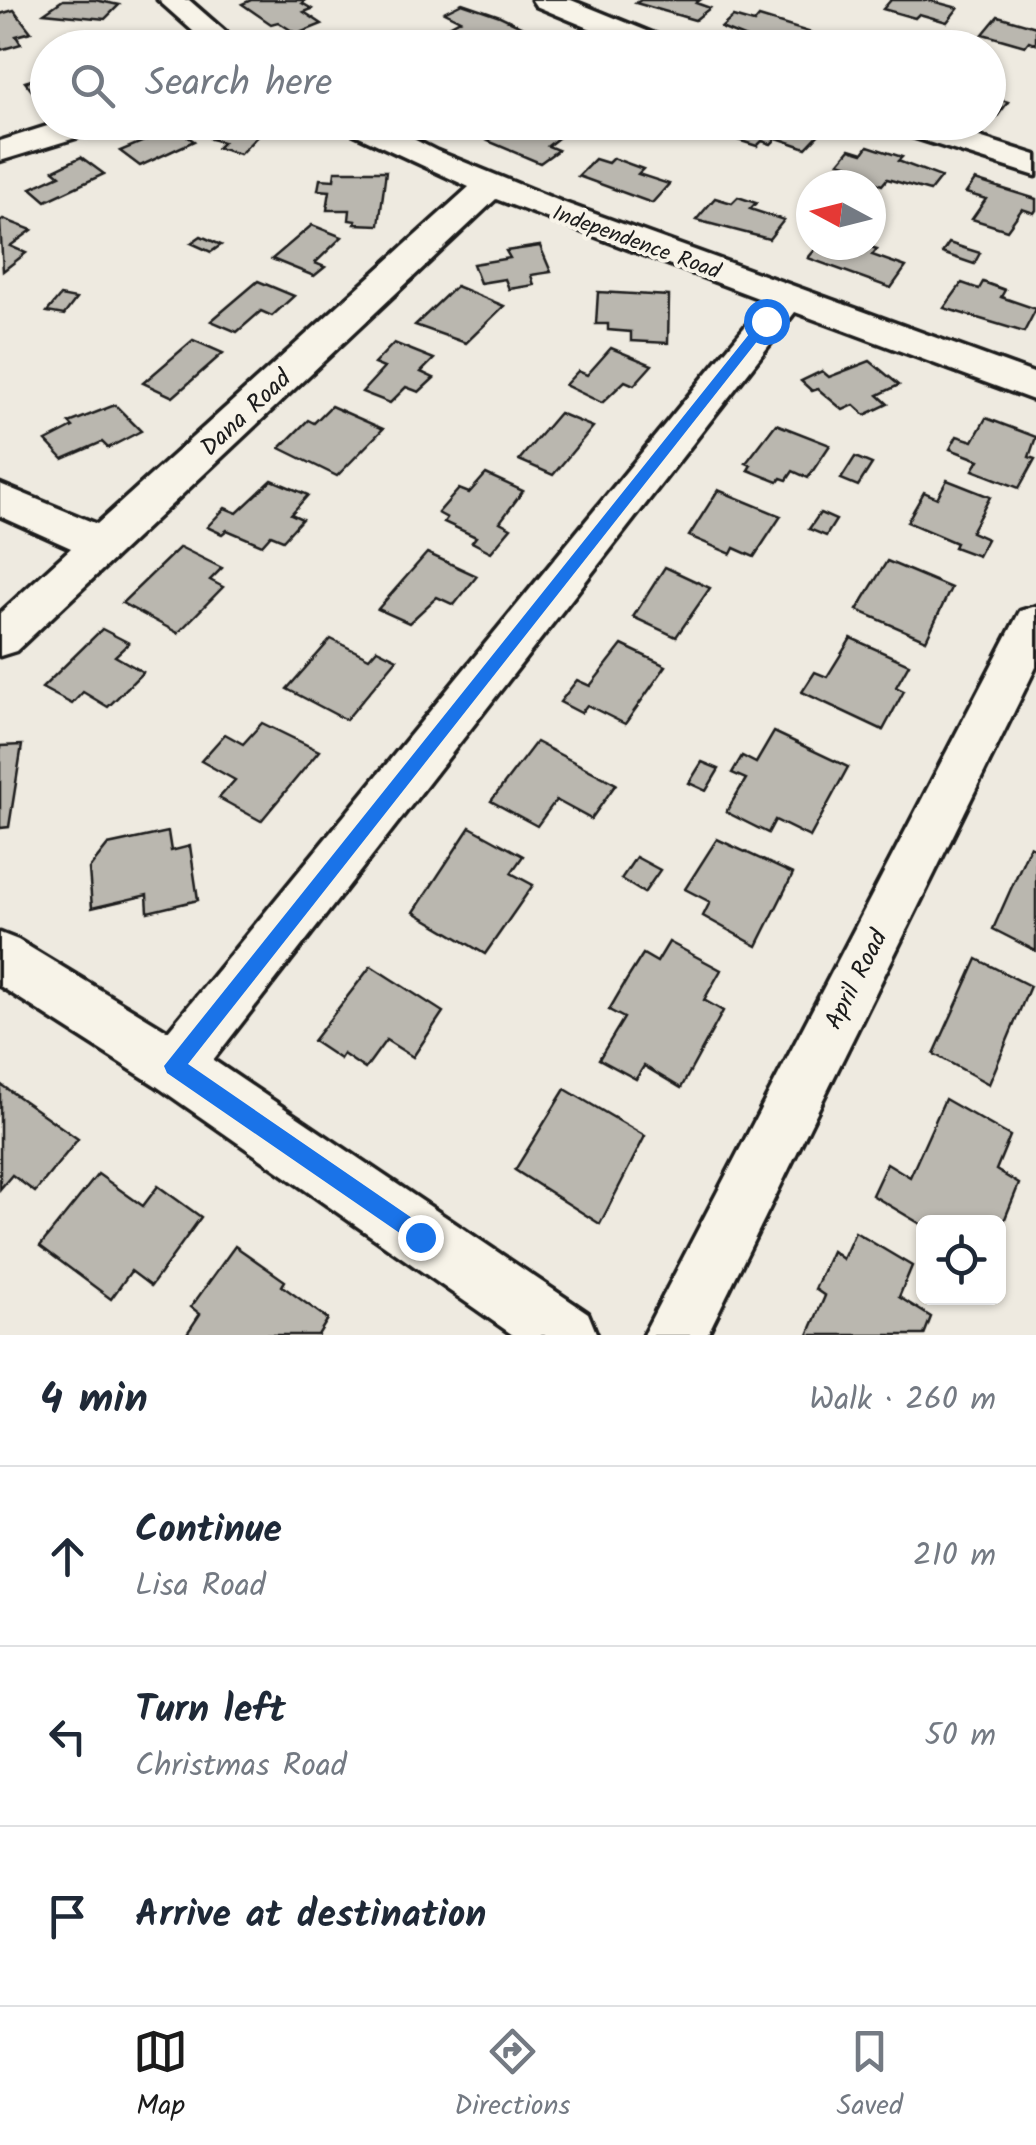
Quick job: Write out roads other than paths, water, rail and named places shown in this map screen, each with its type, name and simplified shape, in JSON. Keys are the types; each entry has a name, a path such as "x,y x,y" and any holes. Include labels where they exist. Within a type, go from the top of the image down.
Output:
{"street":[{"path":"172,0 208,30"},
{"path":"546,0 620,30"},
{"path":"0,151 36,140"},
{"name":"Independence Road","path":"395,140 491,185 1036,388"},
{"path":"954,140 1036,166"},
{"name":"Dana Road","path":"0,639 491,185"},
{"path":"174,1066 788,297"},
{"path":"0,499 102,544"},
{"name":"April Road","path":"674,1335 1036,623"},
{"path":"0,958 174,1066 566,1335"}]}
